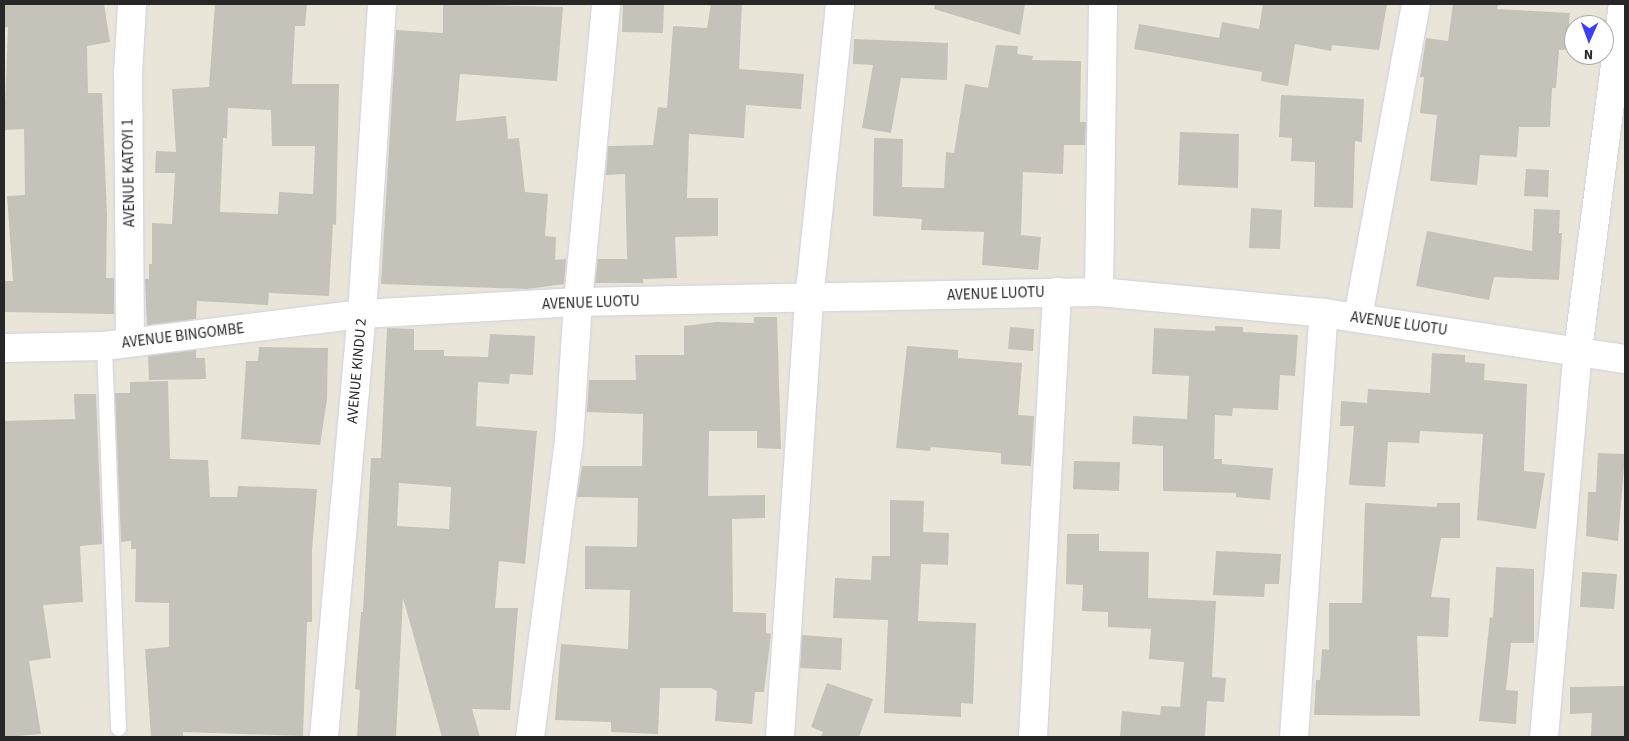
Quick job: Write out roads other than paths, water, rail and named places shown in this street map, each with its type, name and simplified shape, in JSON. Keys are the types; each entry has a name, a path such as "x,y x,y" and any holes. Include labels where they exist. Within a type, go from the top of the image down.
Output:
{"street":[{"name":"AVENUE KATOYI 1","path":"130,342 128,74 132,4"},
{"name":"AVENUE KINDU 2","path":"324,737 362,314 382,4"},
{"path":"530,737 569,441 578,302 606,4"},
{"path":"780,737 809,300 840,4"},
{"path":"1099,292 1103,4"},
{"path":"1358,318 1416,4"},
{"path":"1544,737 1578,350 1623,4"},
{"path":"1033,737 1057,292"},
{"name":"AVENUE LUOTU","path":"362,314 578,302 809,300 1099,292 1324,313 1578,350 1625,359"},
{"path":"1294,737 1324,313"},
{"name":"AVENUE BINGOMBE","path":"4,348 104,346 362,314"}],"lane":[{"path":"104,346 118,728"}]}
